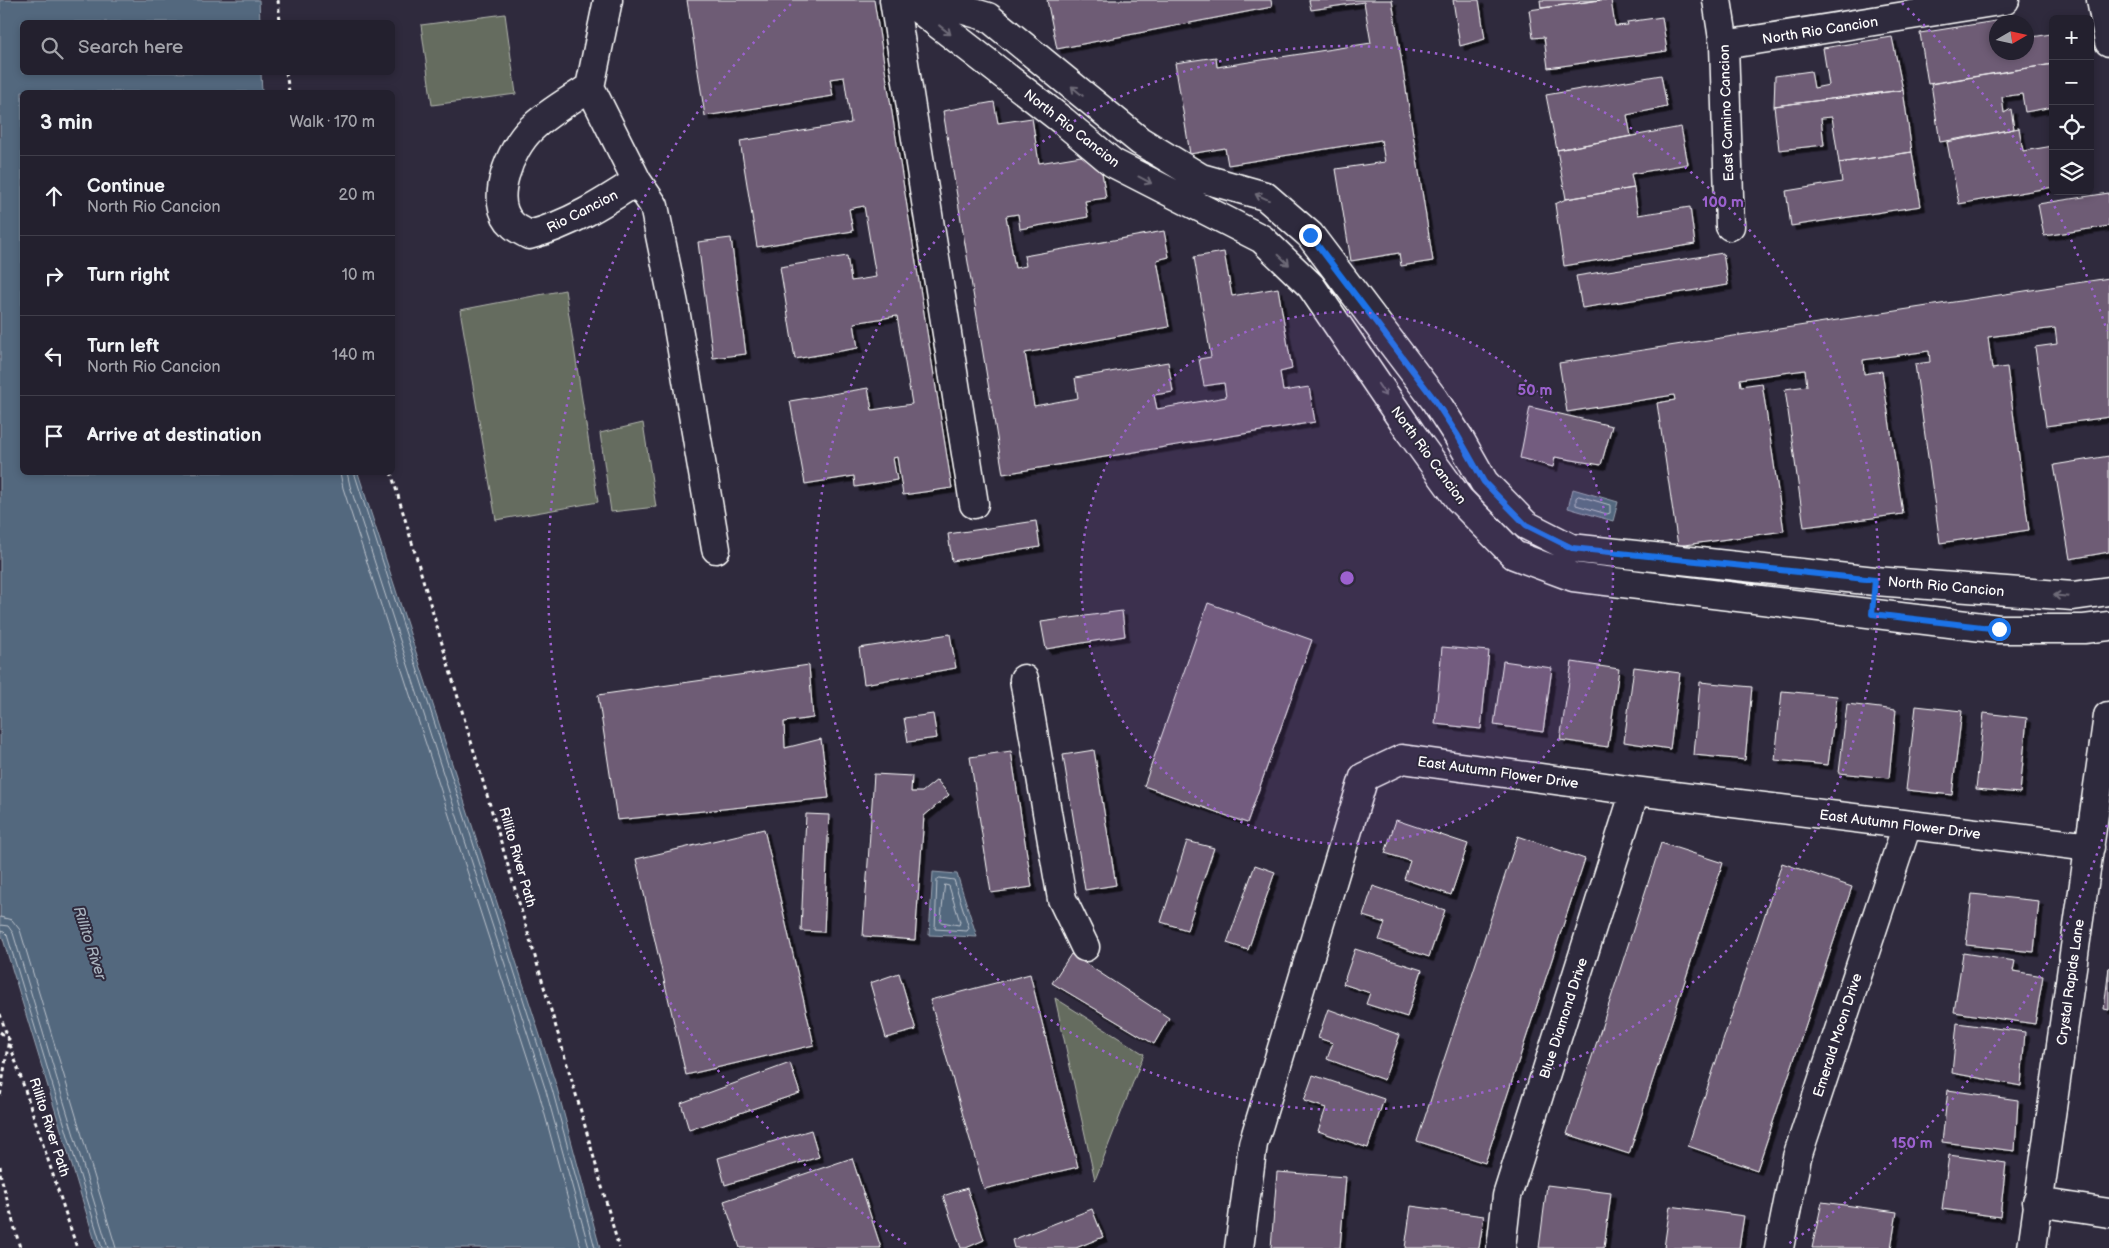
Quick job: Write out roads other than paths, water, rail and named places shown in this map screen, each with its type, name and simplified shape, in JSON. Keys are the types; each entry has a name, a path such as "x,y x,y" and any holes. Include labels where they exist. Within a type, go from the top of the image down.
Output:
{"street":[{"path":"608,0 590,87 637,181 654,206 674,304 716,549"},
{"path":"894,0 974,504"},
{"name":"North Rio Cancion","path":"907,0 1113,163 1262,239 1310,286 1411,433 1459,499 1514,555 1573,577 1872,614 1999,629 2084,629 2109,626"},
{"name":"North Rio Cancion","path":"930,0 988,17 1098,108 1140,140 1201,178 1265,196 1310,235 1434,399 1484,482 1526,525 1572,548 1875,580 2073,596 2109,591"},
{"name":"East Camino Cancion","path":"1716,0 1724,45 1730,226"},
{"name":"North Rio Cancion","path":"1724,45 2006,0"},
{"path":"2101,0 2109,42"},
{"name":"Rio Cancion","path":"590,87 531,128 520,142 507,165 502,188 503,208 512,225 529,235 552,230 607,201 637,181"},
{"path":"1076,133 1098,108"},
{"path":"1872,614 1875,580"},
{"path":"1024,679 1062,899 1085,947"},
{"name":"Crystal Rapids Lane","path":"2032,1248 2037,1202 2108,716"},
{"name":"East Autumn Flower Drive","path":"1239,1248 1253,1144 1364,777 1402,759 1635,791 2090,847"},
{"name":"Blue Diamond Drive","path":"1501,1248 1507,1196 1635,791"},
{"name":"Emerald Moon Drive","path":"1779,1248 1797,1157 1907,825"},
{"path":"2037,1202 2109,1213"}],"water":[{"name":"Rillito River","path":"0,0 259,0 260,20 20,20 20,75 261,75 262,90 20,90 20,475 359,475 557,1088 600,1248 97,1248 0,929"},
{"path":"1573,489 1618,502 1613,521 1568,508"},
{"path":"933,872 957,874 977,937 929,935"}]}
